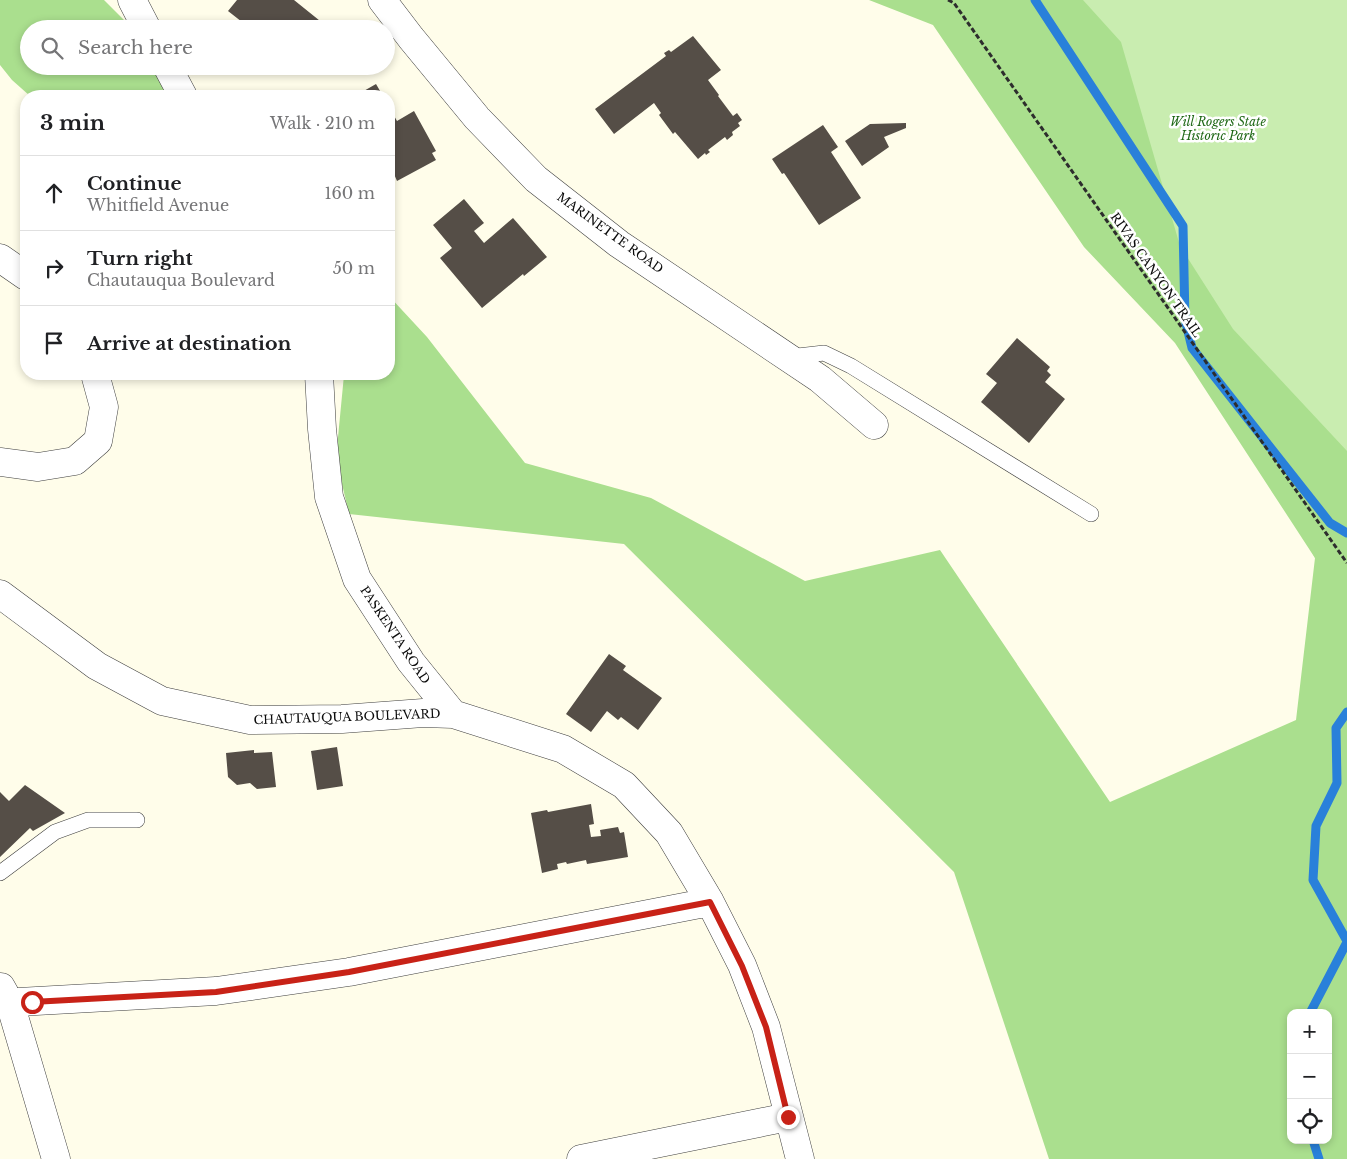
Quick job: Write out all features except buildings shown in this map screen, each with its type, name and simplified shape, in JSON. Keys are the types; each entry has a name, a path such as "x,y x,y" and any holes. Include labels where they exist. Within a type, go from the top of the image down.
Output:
{"street":[{"path":"132,0 142,20"},
{"name":"MARINETTE ROAD","path":"382,0 477,118 536,179 619,244 820,378 874,425"},
{"path":"172,75 180,90"},
{"path":"0,258 20,272"},
{"path":"0,462 38,467 75,461 98,441 104,407 97,380"},
{"name":"PASKENTA ROAD","path":"319,380 329,497 357,579 411,662 453,714"},
{"name":"CHAUTAUQUA BOULEVARD","path":"0,594 97,666 162,701 250,720 342,719 423,713 453,714 563,749 624,785 669,833 710,902 742,966 766,1027 800,1159"},
{"path":"56,1159 3,996 216,992 349,972 710,902"},
{"path":"581,1159 788,1117"}],"lane":[{"path":"788,357 824,353 851,366 1092,514"},
{"path":"0,873 55,832 88,820 137,820"}],"path":[{"name":"RIVAS CANYON TRAIL","path":"948,0 954,3 1347,563"}],"green space":[{"path":"0,0 104,0 124,20 20,20 20,75 179,75 194,90 23,90 0,65"},
{"path":"869,0 1083,0 1121,42 1180,246 1233,329 1347,451 1347,1159 1049,1159 954,872 624,544 349,514 336,458 344,380 395,380 395,302 427,337 525,463 651,498 805,581 940,550 1110,802 1296,720 1315,558 1175,343 1084,247 933,25"},
{"name":"Will Rogers State Historic Park","path":"999,0 1347,0 1347,630 1315,558"}],"waterway":[{"path":"1035,0 1183,226 1185,319 1192,348 1330,523 1347,533"},
{"path":"1347,712 1336,728 1337,783 1316,826 1313,880 1347,941"},
{"path":"1312,1009 1347,942"},
{"path":"1314,1144 1319,1159"}],"route":[{"path":"32,1002 216,992 349,972 710,902 742,966 766,1027 788,1117"}]}
